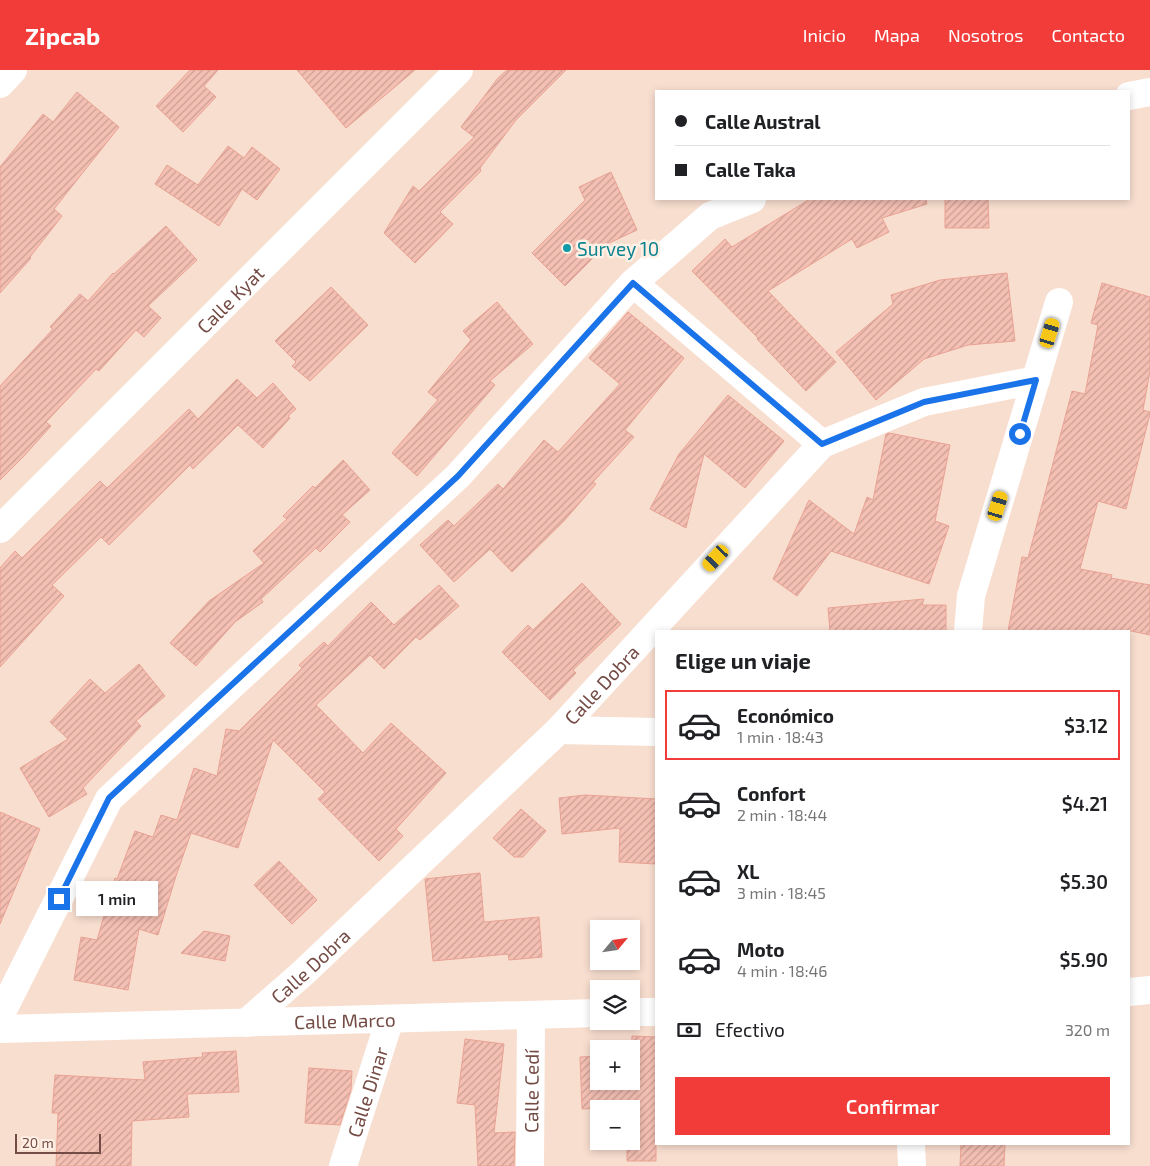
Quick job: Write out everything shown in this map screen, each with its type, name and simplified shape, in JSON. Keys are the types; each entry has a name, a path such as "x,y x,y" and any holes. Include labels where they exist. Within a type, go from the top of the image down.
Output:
{"street":[{"path":"0,84 13,70"},
{"name":"Calle Kyat","path":"0,528 459,70"},
{"path":"1130,96 1150,92"},
{"path":"0,1016 109,798 458,476 633,283 710,216 750,200"},
{"path":"633,283 822,444"},
{"path":"968,630 971,596 1059,302"},
{"name":"Calle Dobra","path":"246,1023 303,973 559,730 822,444 924,402 1036,380"},
{"path":"559,730 655,732"},
{"path":"1130,992 1150,990"},
{"path":"640,1012 655,1012"},
{"name":"Calle Marco","path":"0,1029 590,1013"},
{"name":"Calle Cedí","path":"530,1166 531,1015"},
{"name":"Calle Dinar","path":"343,1166 390,1019"},
{"path":"911,1145 912,1166"}],"shaded area":[{"path":"0,70 1150,70 1150,1166 0,1166"}],"building":[{"path":"190,70 218,70 204,86 216,97 183,132 156,106"},
{"path":"297,70 415,70 346,128"},
{"path":"507,70 566,70 516,120 480,168 481,171 440,212 453,224 415,263 384,233 413,186 419,191 474,137 461,127 498,78"},
{"path":"77,92 119,127 54,209 62,216 31,258 0,293 0,167 43,114 53,122"},
{"path":"228,146 244,158 252,147 280,169 257,200 242,189 219,226 155,184 167,165 198,185"},
{"path":"611,172 637,230 607,244 565,286 532,253 585,200 579,187"},
{"path":"808,200 926,200 927,204 882,218 889,232 857,248 852,239 768,291 836,362 806,391 758,338 692,271 725,239 732,247"},
{"path":"945,200 988,200 989,228 945,228"},
{"path":"166,226 197,260 148,306 161,318 144,337 136,330 99,371 96,369 46,422 51,426 0,480 0,386 53,329 50,327 80,294 88,301 113,273"},
{"path":"1007,273 1015,341 968,345 924,359 876,400 836,352 893,304 891,295 940,280"},
{"path":"1102,283 1150,297 1150,371 1143,410 1150,412 1150,414 1126,509 1098,501 1080,569 1112,575 1111,578 1150,585 1150,635 1130,630 1008,630 1022,557 1028,558 1072,391 1085,394 1098,325 1091,323"},
{"path":"331,287 368,325 310,381 292,366 296,362 275,341"},
{"path":"497,302 533,344 490,381 495,385 417,476 392,453 438,400 428,392 471,340 463,331"},
{"path":"628,312 684,358 625,430 634,437 593,482 596,484 564,521 512,572 490,549 454,582 420,545 448,520 454,526 498,484 503,489 544,440 558,452 620,384 589,358"},
{"path":"237,379 257,398 273,383 296,409 288,416 290,418 263,448 238,425 193,469 190,465 109,545 101,537 52,585 64,596 0,667 0,568 15,551 22,558 100,481 107,488 189,409 198,419"},
{"path":"728,395 784,441 745,488 704,454 686,528 650,509 679,454"},
{"path":"886,434 950,445 935,521 949,526 929,584 831,551 797,596 773,579 809,500 854,534 867,497 873,500"},
{"path":"343,460 370,490 342,515 350,522 320,552 316,548 261,599 263,602 235,622 196,666 170,643 209,601 264,563 253,551 287,519 283,516"},
{"path":"582,583 621,624 573,670 576,673 550,700 502,652 528,625 533,630"},
{"path":"439,585 459,606 420,640 416,637 384,669 370,655 316,705 363,753 391,723 446,773 396,829 403,836 379,861 318,799 325,792 273,740 238,848 191,833 158,935 139,929 128,990 74,980 81,937 97,940 115,878 117,879 135,831 153,837 161,815 177,820 194,768 217,776 226,729 239,731 302,668 299,665 324,642 328,646 371,602 394,625"},
{"path":"924,599 922,605 946,605 946,630 830,630 828,608"},
{"path":"139,664 165,696 136,721 141,726 83,788 87,794 49,817 20,768 68,739 50,722 90,679 105,693"},
{"path":"585,795 655,799 655,864 619,862 620,828 562,834 559,798"},
{"path":"521,809 546,831 523,857 514,857 493,838"},
{"path":"0,812 40,829 0,924"},
{"path":"279,861 317,900 292,924 254,885"},
{"path":"480,873 484,922 539,917 542,957 509,960 508,954 433,961 425,879"},
{"path":"204,931 230,936 225,961 181,953"},
{"path":"632,1036 655,1037 656,1161 627,1161 627,1150 640,1150 640,1100 590,1100 590,1109 582,1109 580,1057 590,1056 590,1090 640,1090 640,1040 632,1040"},
{"path":"465,1039 504,1044 494,1133 515,1132 514,1166 478,1166 475,1105 457,1103"},
{"path":"236,1051 239,1092 187,1094 189,1117 132,1121 131,1166 56,1166 58,1113 52,1113 55,1075 145,1080 143,1062 203,1057 202,1053"},
{"path":"309,1068 352,1071 351,1090 340,1125 305,1123"},
{"path":"961,1145 1005,1145 1004,1166 960,1166"}],"place":[{"name":"Survey 10","path":"567,248"}],"route":[{"path":"59,899 109,798 458,476 633,283 822,444 924,402 1036,380 1020,434"}]}
